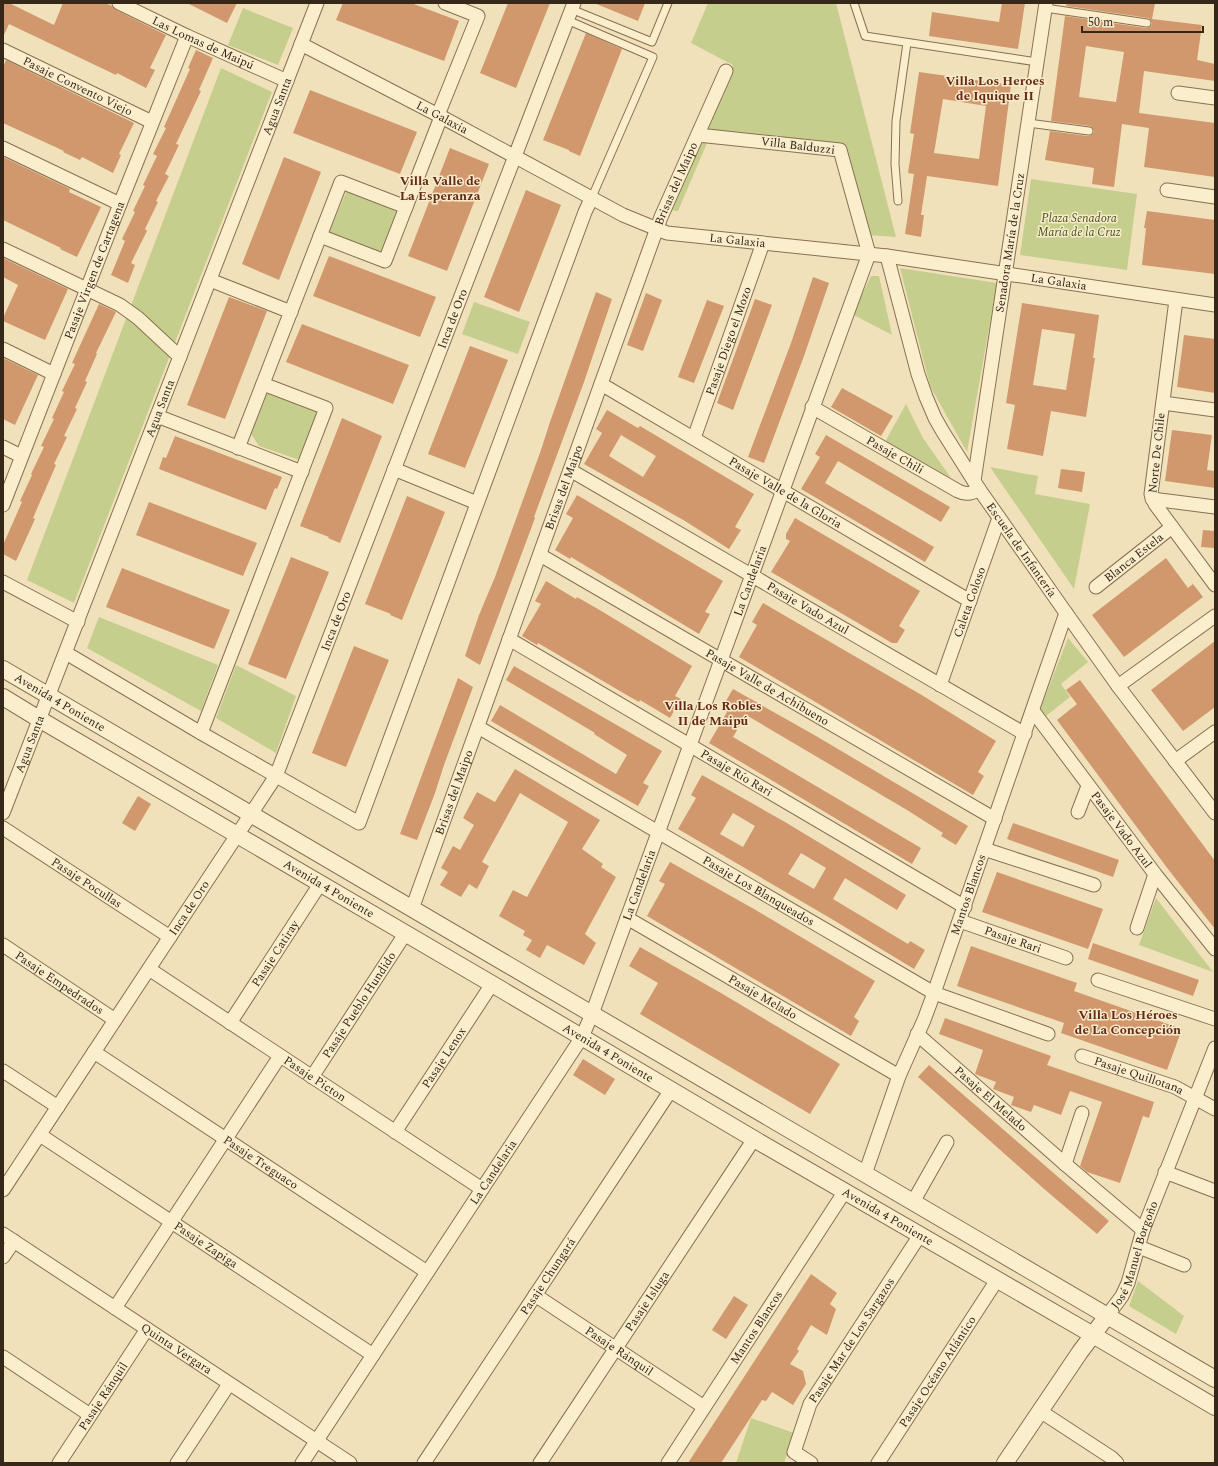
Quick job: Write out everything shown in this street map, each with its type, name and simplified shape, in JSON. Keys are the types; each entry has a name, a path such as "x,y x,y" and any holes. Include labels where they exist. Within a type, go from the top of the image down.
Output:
{"street":[{"name":"Las Lomas de Maipú","path":"119,3 187,36 287,81"},
{"name":"Agua Santa","path":"3,813 317,3"},
{"path":"320,236 385,261 478,16 445,3"},
{"name":"Senadora María de la Cruz","path":"977,485 1005,274 1045,6"},
{"name":"Inca de Oro","path":"3,1190 276,776 571,11"},
{"name":"Pasaje Virgen de Cartagena","path":"3,505 187,36"},
{"name":"La Galaxia","path":"301,44 440,116 623,214 657,229 677,234 886,256 1215,305"},
{"name":"Pasaje Convento Viejo","path":"3,50 152,122"},
{"name":"Brisas del Maipo","path":"412,909 661,217 726,71"},
{"path":"1178,93 1215,98"},
{"name":"Villa Balduzzi","path":"698,135 840,150 869,254"},
{"path":"3,148 120,204"},
{"path":"238,448 341,182 406,207"},
{"path":"1167,190 1215,196"},
{"path":"66,652 276,776 359,823 585,212 592,197"},
{"name":"Pasaje Diego el Mozo","path":"694,438 763,243"},
{"path":"3,249 120,305 138,318 180,356"},
{"name":"La Candelaria","path":"302,1463 582,1037 592,1014 869,254"},
{"name":"Escuela de Infantería","path":"886,256 918,374 935,418 999,518 1066,613 1118,686 1215,813"},
{"path":"210,280 291,312"},
{"name":"Norte De Chile","path":"1176,300 1151,490 1152,499 1215,585"},
{"path":"3,349 54,374"},
{"path":"201,732 326,408 263,384"},
{"name":"Pasaje Valle de la Gloria","path":"601,384 970,601"},
{"path":"1162,403 1215,410"},
{"name":"Pasaje Chili","path":"812,407 962,493 970,493 977,485"},
{"path":"157,416 302,472"},
{"path":"3,447 22,456"},
{"path":"394,469 477,503"},
{"name":"Pasaje Vado Azul","path":"570,470 1024,734"},
{"path":"1152,499 1215,507"},
{"name":"Caleta Coloso","path":"940,685 999,518"},
{"name":"Blanca Estela","path":"1096,587 1172,527"},
{"name":"Pasaje Valle de Achibueno","path":"540,554 995,819"},
{"path":"3,582 78,622"},
{"name":"Mantos Blancos","path":"865,1174 899,1076 924,1020 960,921 1066,613"},
{"path":"1118,686 1215,616"},
{"name":"Pasaje Río Rari","path":"510,639 965,906"},
{"name":"Avenida 4 Poniente","path":"3,669 1215,1379"},
{"name":"Avenida 4 Poniente","path":"3,697 39,720 445,956 754,1139 1215,1407"},
{"name":"Pasaje Vado Azul","path":"1033,711 1155,874 1215,949"},
{"name":"Pasaje Los Blanqueados","path":"478,727 934,993 1048,1034"},
{"path":"1175,761 1215,732"},
{"name":"Pasaje Vado Azul","path":"1078,812 1088,786"},
{"name":"Pasaje Pocullas","path":"3,828 170,937"},
{"path":"984,849 1094,886"},
{"name":"Pasaje Vado Azul","path":"1137,928 1155,874"},
{"name":"Pasaje Catiray","path":"230,1023 320,884"},
{"name":"Pasaje Melado","path":"627,918 899,1076"},
{"name":"Pasaje Rari","path":"960,921 1066,958"},
{"name":"Pasaje Pueblo Hundido","path":"312,1077 406,934"},
{"path":"445,956 458,935"},
{"name":"Pasaje Empedrados","path":"3,945 115,1020"},
{"name":"Pasaje Picton","path":"149,969 482,1189"},
{"path":"1098,980 1215,1019"},
{"name":"Pasaje Lenox","path":"395,1132 492,984"},
{"name":"Pasaje El Melado","path":"917,1034 1065,1164 1143,1230"},
{"name":"José Manuel Borgoño","path":"1005,1463 1093,1335 1122,1296 1139,1247 1143,1230 1215,1048"},
{"name":"Pasaje Treguaco","path":"94,1052 427,1272"},
{"path":"115,1308 280,1056"},
{"name":"Pasaje Quillotana","path":"1082,1056 1175,1087 1215,1109"},
{"path":"3,1071 58,1107"},
{"name":"Pasaje Chungará","path":"424,1463 671,1090"},
{"path":"1065,1164 1082,1113"},
{"name":"Pasaje Zapiga","path":"40,1135 373,1355"},
{"name":"Pasaje Isluga","path":"540,1463 754,1139"},
{"path":"912,1202 946,1142"},
{"path":"1165,1172 1215,1191"},
{"name":"Mantos Blancos","path":"668,1463 845,1191"},
{"name":"Pasaje Mar de Los Sargazos","path":"811,1463 794,1452 810,1404 920,1235"},
{"path":"3,1257 8,1237"},
{"name":"Quinta Vergara","path":"8,1237 350,1463"},
{"path":"1139,1247 1184,1265"},
{"name":"Pasaje Océano Atlántico","path":"878,1463 997,1280"},
{"name":"Pasaje Ránquil","path":"535,1295 704,1407"},
{"name":"Pasaje Ránquil","path":"59,1463 147,1329"},
{"path":"3,1358 90,1415"},
{"path":"177,1463 229,1384"},
{"path":"1040,1411 1112,1458 1117,1463"}],"lane":[{"path":"571,11 652,42 668,3"},
{"path":"854,3 865,36 1037,62"},
{"path":"1045,6 1147,23"},
{"path":"571,11 653,56 592,197"},
{"path":"898,201 895,164 896,120 907,43"},
{"path":"1028,124 1089,131"}],"green space":[{"path":"708,3 836,3 896,237 867,235 843,146 703,130 733,65 691,43"},
{"path":"243,8 293,28 278,65 228,45"},
{"path":"221,68 272,92 74,603 27,580"},
{"path":"700,141 707,143 678,211 669,210"},
{"name":"Plaza Senadora María de la Cruz","path":"1031,179 1137,194 1127,270 1020,255"},
{"path":"347,190 399,210 381,253 329,233"},
{"path":"900,268 997,283 967,452 930,386"},
{"path":"871,276 879,276 892,335 852,314"},
{"path":"474,302 530,322 518,354 462,334"},
{"path":"264,392 321,412 302,461 259,446 249,431"},
{"path":"906,404 923,438 951,478 885,442"},
{"path":"990,467 1038,476 1035,494 1090,504 1074,589"},
{"path":"99,617 218,665 201,711 87,648"},
{"path":"1068,638 1088,662 1061,684 1070,697 1046,716 1040,709"},
{"path":"236,665 296,696 276,753 216,718"},
{"path":"1156,898 1213,972 1139,945"},
{"path":"1138,1281 1184,1316 1176,1334 1129,1306"},
{"path":"751,1418 794,1433 784,1463 736,1463"}],"building":[{"path":"3,3 9,3 54,25 63,3 105,3 166,35 150,68 155,70 146,88 117,73 116,75 9,24 3,37"},
{"path":"187,3 237,3 227,23"},
{"path":"343,3 411,3 459,21 444,61 336,20"},
{"path":"508,3 550,3 516,88 480,73"},
{"path":"594,3 645,3 638,21"},
{"path":"1002,3 1025,3 1018,49 929,36 932,12 999,22"},
{"path":"1067,3 1155,3 1152,19 1202,25 1197,60 1215,64 1215,81 1144,71 1139,113 1215,123 1215,177 1144,167 1149,128 1122,124 1114,187 1092,184 1094,168 1045,160 1050,131 1088,136 1094,132 1090,126 1051,121 1065,16 1146,28 1151,26 1152,23 1148,18 1066,6","holes":["1086,46 1124,52 1116,102 1079,97"]},
{"path":"586,33 622,49 580,156 543,140"},
{"path":"196,50 213,58 199,90 201,91 176,144 179,145 165,174 169,176 156,201 158,202 145,229 147,231 131,263 135,265 128,283 111,275 125,241 122,239 135,212 133,211 145,186 143,185 157,156 153,154 166,128 164,127 190,69 188,68"},
{"path":"6,60 134,123 119,154 121,155 113,173 82,157 80,160 3,123 3,67"},
{"path":"919,72 1011,85 998,186 927,176 921,215 924,215 921,237 905,234 914,174 908,173 914,134 910,133","holes":["943,99 986,106 979,159 934,153"]},
{"path":"310,90 417,132 400,174 293,133"},
{"path":"450,148 489,164 447,271 408,256"},
{"path":"3,157 70,189 69,192 101,207 77,257 3,220"},
{"path":"284,157 321,172 279,280 242,264"},
{"path":"526,190 561,205 519,312 484,297"},
{"path":"1147,211 1215,220 1215,274 1142,265 1146,228 1144,228"},
{"path":"329,256 436,297 420,337 313,296"},
{"path":"3,258 68,289 45,340 3,321 18,285 3,277"},
{"path":"813,277 829,283 804,356 764,463 748,457 791,343"},
{"path":"596,292 612,299 584,382 534,517 535,518 480,665 465,656 541,450"},
{"path":"646,293 662,300 643,351 627,345"},
{"path":"229,297 267,311 225,419 187,405"},
{"path":"755,299 772,305 733,410 717,403"},
{"path":"707,300 724,306 694,383 678,377"},
{"path":"1022,303 1099,315 1093,358 1095,358 1086,417 1051,411 1043,456 1007,449 1015,405 1006,403","holes":["1042,329 1075,334 1066,390 1033,385"]},
{"path":"99,304 116,312 96,353 97,354 85,381 87,382 75,408 77,409 64,436 67,437 54,464 56,465 33,518 35,519 16,561 3,554 3,545 22,502 20,501 32,475 31,474 44,447 41,446 54,419 52,418 64,392 62,391 75,364 72,363"},
{"path":"302,324 409,365 393,404 286,362"},
{"path":"1184,335 1215,339 1215,393 1177,387"},
{"path":"470,346 508,360 465,468 428,454"},
{"path":"3,358 38,375 15,425 3,419"},
{"path":"842,388 893,416 881,436 831,407"},
{"path":"607,410 638,428 640,426 754,494 735,527 741,530 729,549 685,521 584,464 602,433 596,429","holes":["621,435 656,456 643,477 609,456"]},
{"path":"342,418 382,436 340,543 328,538 329,537 300,526"},
{"path":"1172,430 1212,435 1207,470 1215,471 1215,488 1165,481"},
{"path":"826,435 950,507 941,522 838,461 825,483 934,547 925,562 801,489 820,457 815,454"},
{"path":"175,436 282,477 277,489 275,488 266,510 159,469 163,457 166,458"},
{"path":"1061,469 1085,472 1082,492 1058,488"},
{"path":"577,495 723,581 705,612 710,614 699,634 571,557 570,559 555,550 573,518 566,514"},
{"path":"407,496 445,512 402,620 365,604"},
{"path":"149,502 257,543 243,576 136,535"},
{"path":"795,518 920,591 899,626 905,630 897,643 892,643 771,572 790,541 786,539 786,534"},
{"path":"1203,530 1215,531 1215,548 1201,547"},
{"path":"291,557 329,572 286,679 248,664"},
{"path":"1166,558 1188,588 1193,584 1203,597 1124,657 1092,615"},
{"path":"122,568 230,610 214,649 106,607"},
{"path":"546,581 576,599 577,597 603,612 692,666 675,696 681,699 670,718 640,700 639,702 538,643 537,645 522,636 541,604 535,601"},
{"path":"763,603 920,694 996,741 978,772 984,776 973,795 739,657 757,625 752,622"},
{"path":"1215,641 1215,707 1183,731 1151,690"},
{"path":"354,646 389,660 346,767 312,753"},
{"path":"514,666 662,751 643,783 649,786 638,806 491,721 500,705 616,774 627,755 594,734 595,733 506,680"},
{"path":"458,678 473,687 417,840 400,834"},
{"path":"1080,680 1215,861 1215,929 1168,869 1057,720 1077,704 1066,690"},
{"path":"733,689 968,826 956,845 941,836 943,833 907,810 746,715 733,737 921,848 912,864 709,743 727,712 721,709"},
{"path":"515,769 600,820 582,849 603,864 601,867 616,877 585,934 596,943 584,965 547,945 540,958 526,950 532,940 523,935 525,931 499,916 513,890 527,897 568,822 520,793 482,862 489,866 477,889 469,884 461,897 440,885 448,872 441,868 453,846 460,850 474,825 463,818 477,792 495,802"},
{"path":"702,775 785,822 906,895 897,910 845,878 833,899 908,944 910,941 925,950 914,969 678,829 696,798 691,795","holes":["733,813 755,826 743,847 720,834","801,853 826,868 814,889 788,874"]},
{"path":"138,796 151,804 135,831 122,823"},
{"path":"1013,823 1119,860 1113,877 1007,839"},
{"path":"670,862 754,909 875,981 854,1017 859,1021 851,1036 647,916 665,884 659,881"},
{"path":"997,872 1103,909 1088,949 982,912"},
{"path":"1093,943 1199,980 1193,996 1088,959"},
{"path":"971,946 1077,983 1074,991 1182,1029 1167,1070 1061,1033 1064,1023 957,986"},
{"path":"640,947 840,1064 810,1114 640,1014 658,983 629,966"},
{"path":"945,1018 1051,1056 1047,1065 1154,1102 1149,1118 1143,1116 1120,1183 1087,1172 1080,1166 1102,1102 1070,1091 1061,1115 1034,1105 1031,1112 1011,1105 1014,1097 993,1089 996,1082 975,1074 983,1050 939,1034"},
{"path":"583,1059 615,1079 605,1095 573,1075"},
{"path":"929,1065 1109,1221 1097,1234 918,1077"},
{"path":"811,1274 837,1293 830,1304 836,1309 827,1335 811,1325 797,1349 799,1351 790,1364 803,1371 806,1384 793,1405 772,1392 766,1401 762,1400 721,1463 688,1463"},
{"path":"734,1296 748,1305 726,1339 712,1330"}],"district":[{"name":"Villa Los Heroes de Iquique II","path":"995,88"},
{"name":"Villa Valle de La Esperanza","path":"440,188"},
{"name":"Villa Los Robles II de Maipú","path":"713,714"},
{"name":"Villa Los Héroes de La Concepción","path":"1128,1022"}]}
